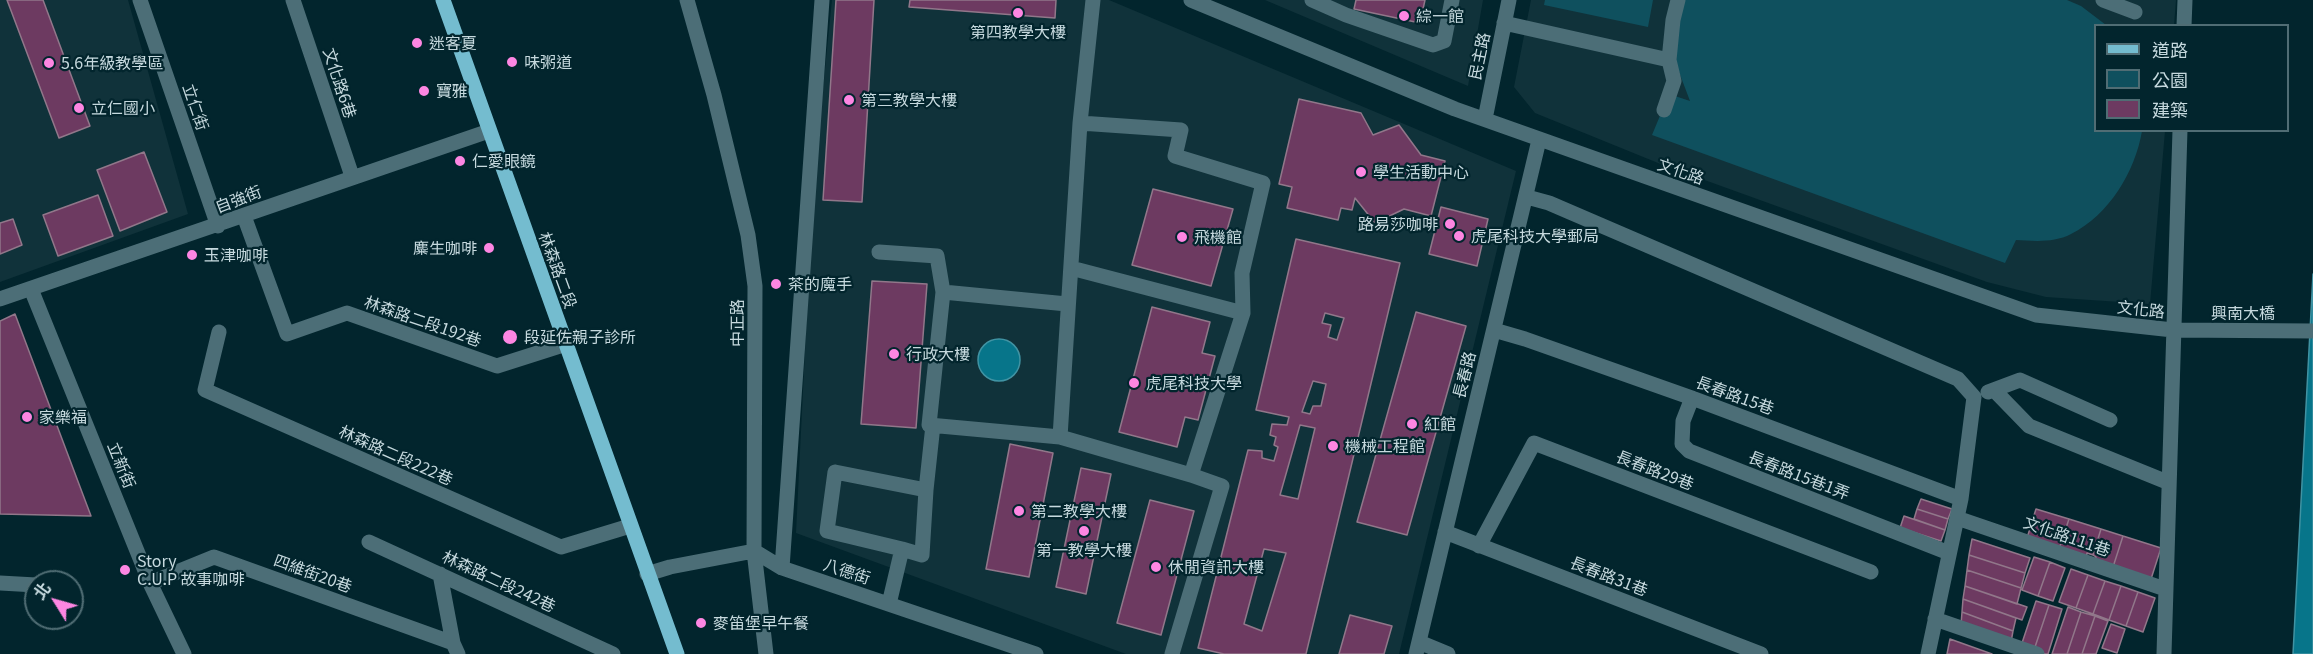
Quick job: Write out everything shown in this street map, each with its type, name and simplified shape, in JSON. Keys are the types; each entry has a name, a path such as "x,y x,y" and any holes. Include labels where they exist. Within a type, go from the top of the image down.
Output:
{"main road":[{"name":"林森路二段","path":"443,0 677,654"}],"street":[{"name":"立仁街","path":"140,0 218,226"},
{"name":"文化路6巷","path":"293,0 352,176"},
{"name":"中正路","path":"687,0 714,95 748,235 755,286 754,552 766,654"},
{"path":"782,568 822,0"},
{"path":"1060,436 1080,123 1093,0"},
{"name":"文化路","path":"1191,0 1302,47 1539,140 2036,315 2173,330"},
{"path":"1312,0 1346,15 1433,45 1444,41 1452,0"},
{"name":"民主路","path":"1485,119 1509,0"},
{"path":"1664,110 1674,81 1670,60 1672,20 1678,0"},
{"path":"2103,0 2135,12"},
{"path":"2184,24 2185,0"},
{"path":"1504,24 1670,60"},
{"path":"1080,123 1181,130 1175,156 1263,183 1242,273 1243,313 1191,475"},
{"name":"自強街","path":"0,299 218,226 352,176 489,131"},
{"path":"2163,654 2180,132"},
{"name":"長春路","path":"1417,648 1539,140"},
{"path":"1527,197 1548,203 1958,379 1974,398 1961,499 1928,654"},
{"name":"林森路二段192巷","path":"244,216 287,334 346,313 497,366 566,344"},
{"path":"879,252 937,256 943,292 929,425 1060,436 1222,486 1172,654"},
{"path":"1071,268 1243,313"},
{"name":"立新街","path":"31,288 150,583 184,654"},
{"path":"943,292 1068,304"},
{"name":"長春路15巷","path":"1494,330 1692,398 1961,499"},
{"name":"興南大橋","path":"2173,330 2313,331"},
{"name":"林森路二段222巷","path":"219,332 205,390 561,547 630,526"},
{"path":"1974,398 2020,380 2109,420"},
{"path":"1994,390 2029,426 2167,482"},
{"name":"長春路15巷1弄","path":"1692,398 1683,421 1682,444 1689,451 1949,553"},
{"path":"927,490 835,472 826,531 922,555 933,425"},
{"name":"長春路29巷","path":"1479,546 1534,443 1871,572"},
{"name":"文化路111巷","path":"1957,518 2165,589"},
{"name":"長春路31巷","path":"1445,532 1761,654"},
{"name":"林森路二段242巷","path":"369,542 613,654"},
{"path":"889,604 902,549"},
{"name":"八德街","path":"754,552 782,568 1036,654"},
{"path":"647,574 670,567 754,552"},
{"name":"四維街20巷","path":"150,583 214,557 456,649"},
{"path":"440,574 456,649"},
{"path":"0,583 24,584"},
{"path":"1935,619 2037,654"},
{"path":"1417,648 1448,654"}],"shaded area":[{"name":"立仁國小","path":"0,0 128,0 188,214 0,282"},
{"name":"虎尾科技大學","path":"832,0 1109,0 1516,171 1399,654 1126,654 796,533 813,187"},
{"path":"1265,0 1483,0 1468,86"},
{"path":"1531,0 2176,0 2174,24 2094,24 2094,132 2165,132 2150,304 2046,297 1987,282 1663,165 1535,113 1514,87"},
{"path":"2313,274 2313,654 2293,654"},
{"path":"999,339 1014,345 1020,360 1014,375 999,381 984,375 978,360 984,345"}],"green space":[{"path":"1545,0 1653,0 1648,27 1544,5"},
{"path":"1678,0 2067,0 2081,6 2105,24 2094,24 2094,132 2142,132 2126,177 2118,191 2097,216 2085,226 2058,239 2016,240 2005,263 1652,135 1669,94 1690,101 1676,64"}],"building":[{"name":"5.6年級教學區","path":"7,0 43,0 90,126 59,138"},
{"name":"第三教學大樓","path":"836,0 874,0 862,202 823,200"},
{"name":"第四教學大樓","path":"910,0 1056,0 1055,18 909,7"},
{"name":"綜一館","path":"1356,0 1425,0 1420,23 1354,9"},
{"name":"學生活動中心","path":"1299,99 1361,113 1373,135 1399,125 1421,155 1445,161 1431,216 1404,209 1375,223 1355,198 1352,210 1341,208 1338,220 1287,208 1292,187 1279,184"},
{"path":"144,152 167,212 120,231 97,170"},
{"name":"飛機館","path":"1153,189 1233,209 1211,286 1132,265"},
{"path":"98,195 113,236 58,256 43,215"},
{"name":"虎尾科技大學郵局","path":"1441,207 1488,219 1477,266 1429,254"},
{"path":"13,219 22,245 0,254 0,223"},
{"name":"機械工程館","path":"1296,239 1400,263 1306,654 1224,654 1198,648 1248,450 1262,451 1262,458 1274,461 1278,447 1274,445 1276,437 1270,435 1272,424 1287,425 1289,417 1256,410","holes":["1325,313 1344,318 1337,340 1328,337 1331,325 1322,323","1313,381 1326,384 1321,406 1313,406 1310,414 1302,412","1300,425 1315,428 1298,499 1280,495","1264,549 1286,553 1262,631 1244,624"]},
{"name":"行政大樓","path":"872,281 927,284 916,428 861,424"},
{"path":"1152,307 1210,322 1202,353 1215,356 1198,420 1185,417 1177,447 1119,432"},
{"name":"紅館","path":"1416,312 1466,326 1407,535 1357,522"},
{"name":"家樂福","path":"15,314 91,516 0,514 0,321"},
{"name":"第二教學大樓","path":"1010,444 1053,453 1029,577 986,569"},
{"name":"第一教學大樓","path":"1081,468 1111,474 1086,594 1056,587"},
{"path":"1921,499 1952,509 1948,519 1917,509"},
{"name":"休閒資訊大樓","path":"1150,500 1194,511 1161,635 1117,623"},
{"path":"1917,509 1948,519 1945,530 1914,519"},
{"path":"2036,509 2069,519 2059,549 2027,538"},
{"path":"1904,516 1945,530 1941,541 1900,528"},
{"path":"2069,519 2101,529 2093,555 2087,553 2086,557 2059,549"},
{"path":"2101,529 2123,536 2113,567 2095,561 2096,557 2093,555"},
{"path":"2123,536 2161,548 2151,579 2113,567"},
{"path":"1972,539 2030,558 2025,573 1969,555"},
{"path":"1969,555 2025,573 2021,588 1967,570"},
{"path":"2034,557 2050,562 2038,596 2022,590"},
{"path":"2050,562 2065,568 2053,601 2038,596"},
{"path":"2071,569 2088,575 2076,608 2059,602"},
{"path":"1967,570 2021,588 2017,604 1965,586"},
{"path":"2088,575 2105,581 2093,614 2076,608"},
{"path":"2105,581 2121,586 2109,620 2093,614"},
{"path":"1965,586 2027,607 2022,620 1963,599"},
{"path":"2121,586 2138,592 2126,626 2109,620"},
{"path":"2138,592 2155,598 2143,632 2126,626"},
{"path":"1963,599 2016,618 2013,631 1962,612"},
{"path":"2036,601 2049,605 2034,650 2021,646"},
{"path":"2049,605 2062,609 2048,654 2045,654 2034,650"},
{"path":"2068,607 2081,612 2067,654 2052,654"},
{"path":"1962,612 2013,631 2011,642 1961,625"},
{"path":"2081,612 2095,616 2082,654 2067,654"},
{"path":"1350,615 1392,626 1384,654 1339,654"},
{"path":"2095,616 2108,621 2096,654 2082,654"},
{"path":"2111,624 2125,629 2117,653 2102,648"},
{"path":"1950,639 1992,654 1947,654"}],"place":[{"name":"第四教學大樓","path":"1018,13"},
{"name":"綜一館","path":"1404,16"},
{"name":"迷客夏","path":"417,43"},
{"name":"味粥道","path":"512,62"},
{"name":"5.6年級教學區","path":"49,63"},
{"name":"寶雅","path":"424,91"},
{"name":"第三教學大樓","path":"849,100"},
{"name":"立仁國小","path":"79,108"},
{"name":"仁愛眼鏡","path":"460,161"},
{"name":"學生活動中心","path":"1361,172"},
{"name":"路易莎咖啡","path":"1450,224"},
{"name":"虎尾科技大學郵局","path":"1459,236"},
{"name":"飛機館","path":"1182,237"},
{"name":"麋生咖啡","path":"489,248"},
{"name":"玉津咖啡","path":"192,255"},
{"name":"茶的魔手","path":"776,284"},
{"name":"段延佐親子診所","path":"510,337"},
{"name":"行政大樓","path":"894,354"},
{"name":"虎尾科技大學","path":"1134,383"},
{"name":"家樂福","path":"27,417"},
{"name":"紅館","path":"1412,424"},
{"name":"機械工程館","path":"1333,446"},
{"name":"第二教學大樓","path":"1019,511"},
{"name":"第一教學大樓","path":"1084,531"},
{"name":"休閒資訊大樓","path":"1156,567"},
{"name":"Story C.U.P 故事咖啡","path":"125,570"},
{"name":"麥笛堡早午餐","path":"701,623"}]}
